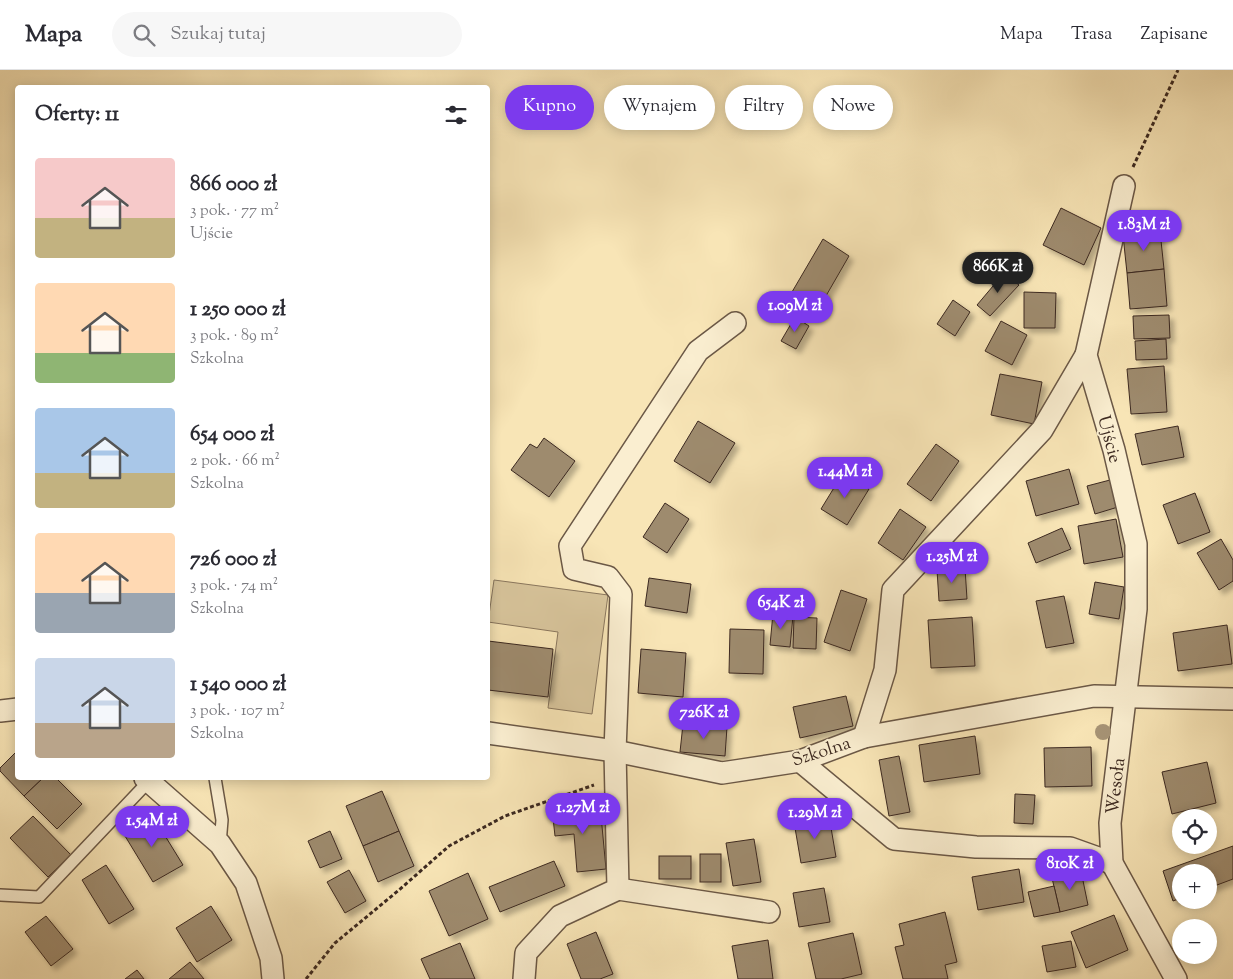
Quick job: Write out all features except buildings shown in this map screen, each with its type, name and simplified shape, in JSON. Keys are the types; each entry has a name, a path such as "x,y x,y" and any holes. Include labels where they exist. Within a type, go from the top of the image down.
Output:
{"street":[{"name":"Ujście","path":"1124,186 1086,355 1114,450 1136,544 1136,609 1124,696"},
{"path":"618,888 615,751 621,594 608,577 574,569 570,546 698,351 735,323"},
{"path":"864,737 885,670 893,590 1042,430 1086,355"},
{"name":"Szkolna","path":"490,733 615,751 722,773 800,761 864,737 1094,696 1233,699"},
{"name":"Wesoła","path":"1124,696 1110,824 1112,863 1176,979"},
{"path":"0,711 15,709"},
{"path":"800,761 894,839 976,847 1070,848 1112,863"},
{"path":"148,780 220,844 246,883 271,958 273,979"},
{"path":"524,979 526,953 560,916 618,888 769,912"}],"lane":[{"path":"0,895 39,897 146,780"},
{"path":"215,780 222,820 220,844"}],"path":[{"path":"1124,186 1178,70"},
{"path":"306,979 335,943 449,846 505,816 616,778"}],"shaded area":[{"path":"494,580 608,595 592,714 548,708 558,632 490,622"}]}
